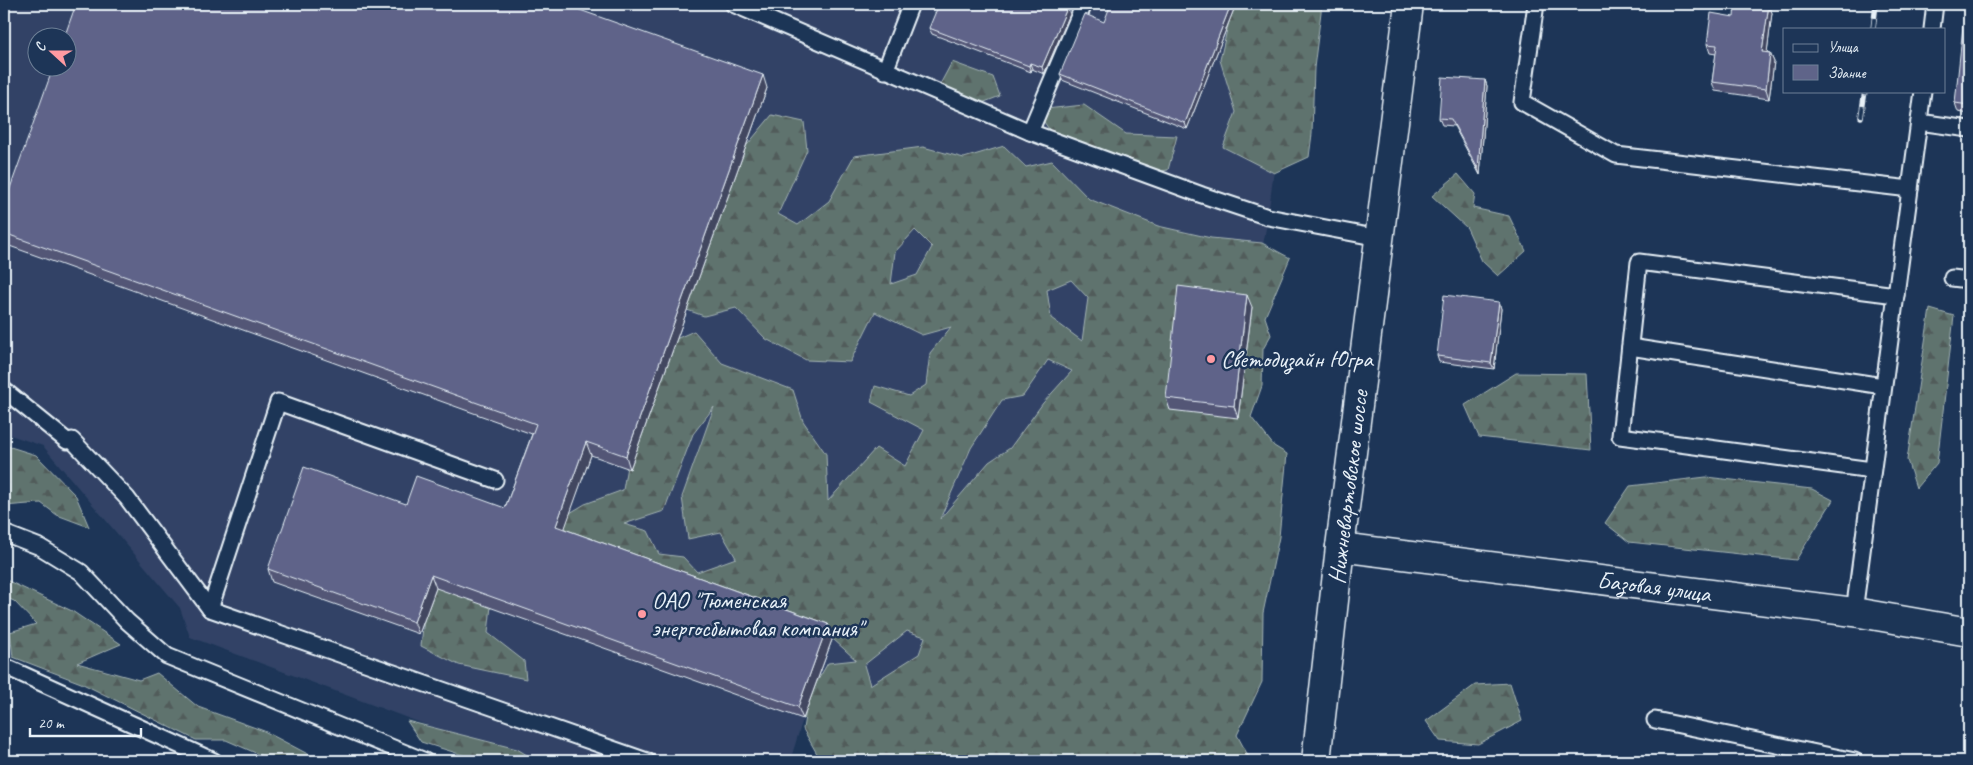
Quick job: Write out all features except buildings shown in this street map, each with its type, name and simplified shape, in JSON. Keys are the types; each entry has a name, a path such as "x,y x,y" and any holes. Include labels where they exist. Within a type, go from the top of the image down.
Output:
{"street":[{"name":"Нижневартовское шоссе","path":"1316,761 1340,547 1409,4"},
{"name":"Базовая улица","path":"1340,547 1854,612 1969,630"}],"lane":[{"path":"732,4 1030,132 1268,217 1379,238"},
{"path":"885,70 911,4"},
{"path":"1030,132 1084,4"},
{"path":"1536,4 1522,102 1616,156 1910,189"},
{"path":"1932,28 1935,4"},
{"path":"1854,612 1923,92"},
{"path":"1919,122 1969,129"},
{"path":"1872,470 1620,436 1639,262 1896,295"},
{"path":"1952,278 1969,280"},
{"path":"1630,347 1883,386"},
{"path":"4,390 67,441 72,440 121,492 210,609 648,761"},
{"path":"210,609 278,402 495,480"},
{"path":"4,533 40,547 82,572 127,621 167,656 426,761"},
{"path":"4,666 214,761"},
{"path":"1654,720 1855,761"}],"shaded area":[{"path":"4,4 1295,4 1268,217 1252,307 860,741 803,719 790,761 523,761 190,637 180,608 43,446 4,433"}],"green space":[{"path":"1233,4 1322,4 1314,68 1312,134 1309,157 1274,173 1223,147 1236,112 1220,60"},
{"path":"952,62 993,77 1000,96 964,110 937,90"},
{"path":"1084,105 1126,134 1177,136 1168,170 1131,175 1063,150 1036,110"},
{"path":"772,115 804,122 807,150 778,214 798,225 829,201 854,156 923,147 964,158 1004,146 1026,167 1052,161 1089,199 1158,226 1211,238 1262,243 1290,258 1265,317 1271,335 1263,349 1262,386 1251,417 1274,446 1287,454 1279,537 1263,613 1262,682 1237,735 1251,761 826,761 820,759 803,729 808,697 828,663 856,660 821,628 699,606 553,523 585,504 623,490 630,448 671,341 694,331 722,363 793,390 803,421 826,454 828,501 876,448 905,466 924,430 871,402 875,386 909,396 926,385 930,353 951,327 922,335 875,312 850,362 806,360 766,339 736,308 704,316 673,305 738,156","holes":["915,230 932,247 917,275 891,284 895,252","1071,280 1088,298 1082,341 1051,318 1047,290","1048,360 1072,371 1043,403 1010,448 989,462 940,519 971,448 1002,400 1023,396","714,407 682,497 688,539 721,532 736,558 697,572 683,557 659,554 648,531 624,524 664,511 693,434","907,631 925,637 919,654 870,685 864,665"]},
{"path":"1458,174 1475,194 1473,208 1509,216 1526,251 1498,276 1482,261 1467,228 1432,196"},
{"path":"1930,309 1954,316 1937,463 1916,488 1907,460"},
{"path":"1516,373 1587,374 1591,450 1479,437 1465,405"},
{"path":"4,445 36,455 76,496 89,527 57,515 41,503 4,506"},
{"path":"1706,477 1812,489 1833,500 1796,560 1629,542 1605,523 1630,486"},
{"path":"450,571 493,588 488,633 524,661 526,679 459,665 421,646 426,600"},
{"path":"4,579 72,611 121,644 77,663 139,680 157,673 198,707 264,731 321,761 274,761 226,740 196,740 81,683 13,657 10,632 36,624 14,601 4,597"},
{"path":"1510,683 1522,721 1478,744 1440,741 1426,721 1475,685"},
{"path":"407,721 517,749 537,761 482,761 421,742"}],"railway":[{"path":"1873,28 1876,4"},
{"path":"1861,117 1865,92"}],"place":[{"name":"Светодизайн Югра","path":"1211,359"},
{"name":"ОАО \"Тюменская энергосбытовая компания\"","path":"642,614"}]}
